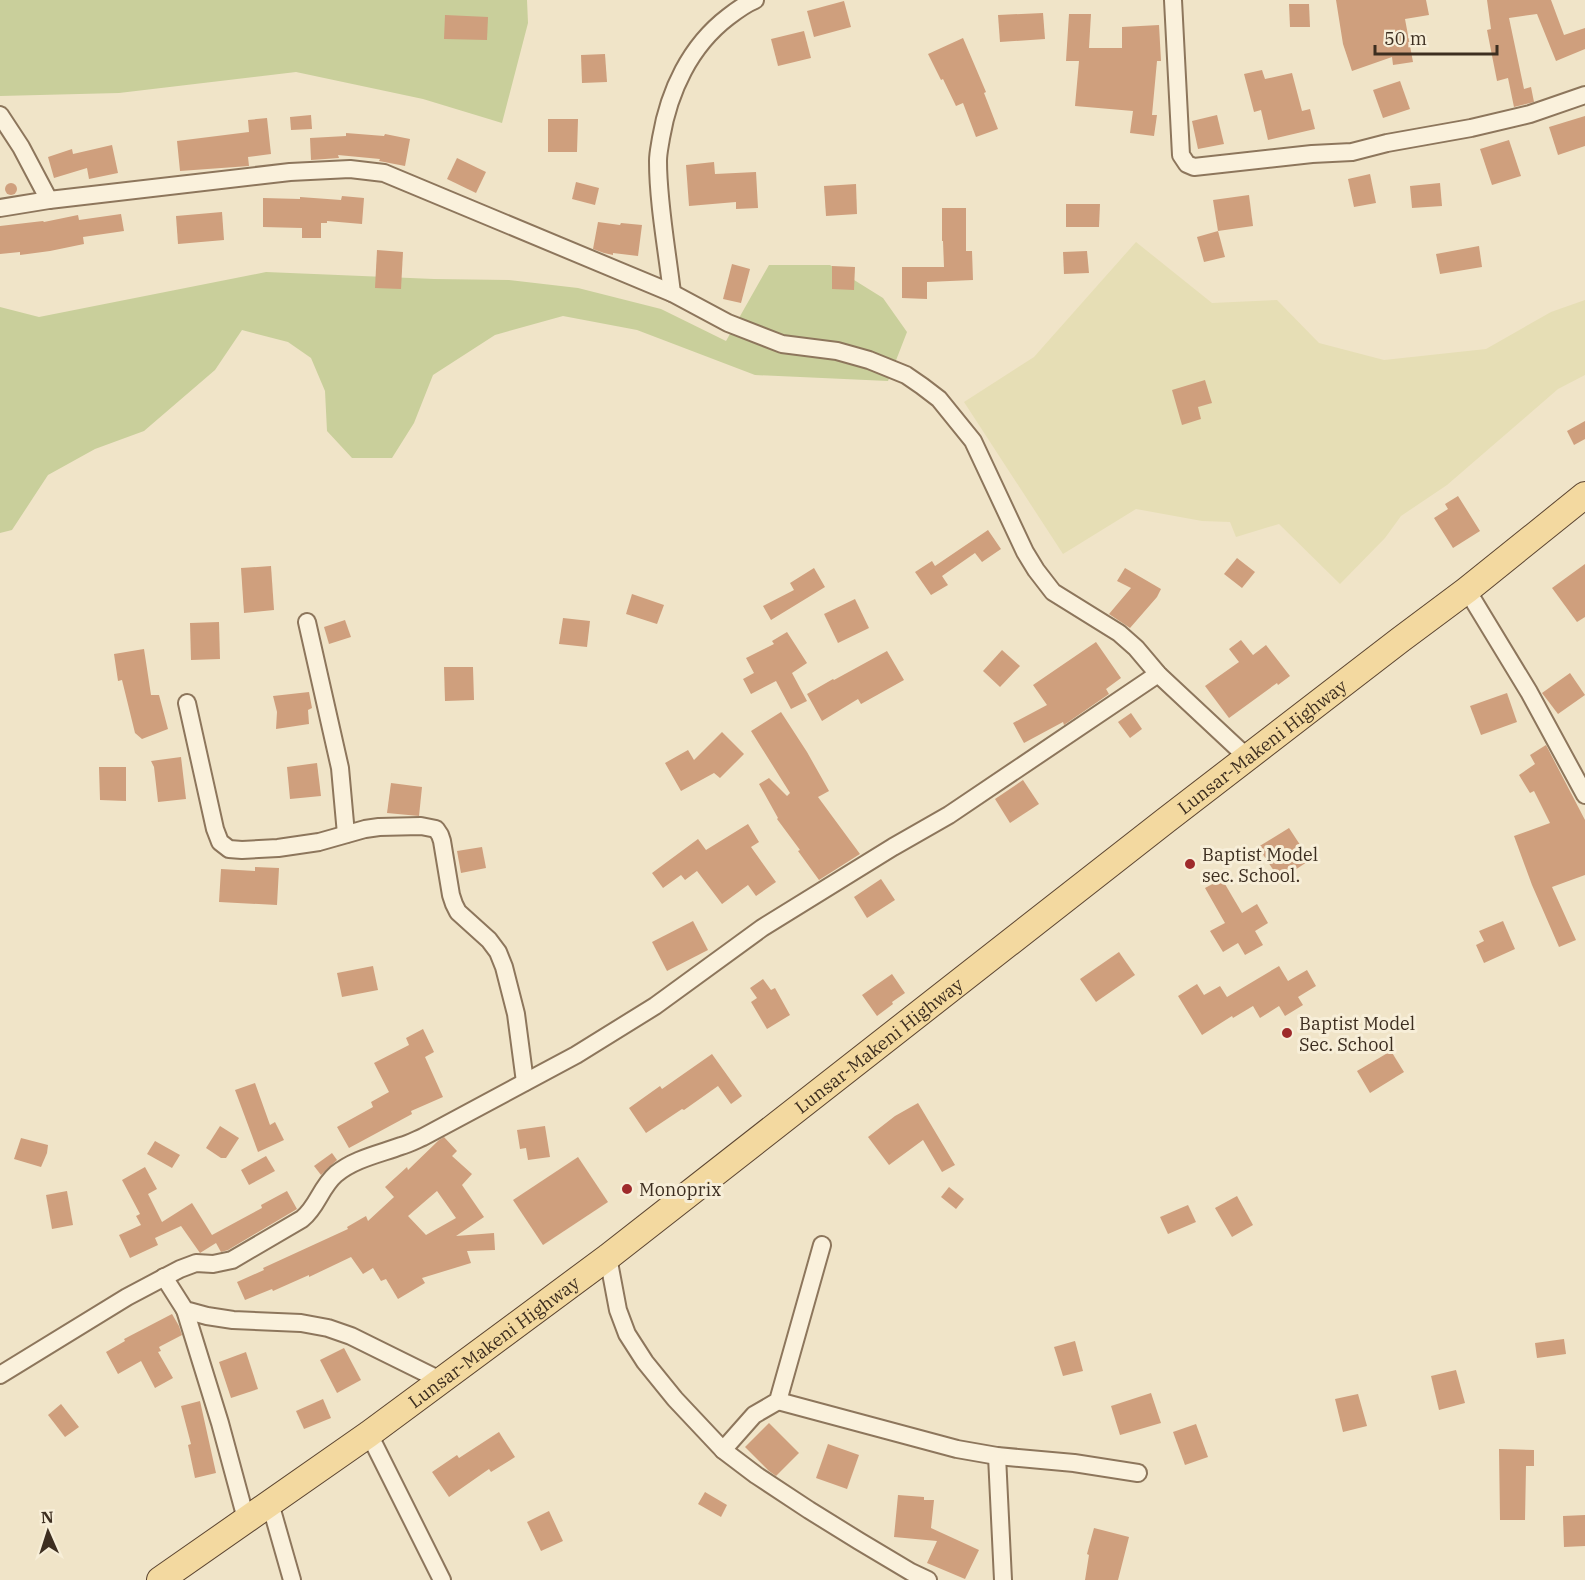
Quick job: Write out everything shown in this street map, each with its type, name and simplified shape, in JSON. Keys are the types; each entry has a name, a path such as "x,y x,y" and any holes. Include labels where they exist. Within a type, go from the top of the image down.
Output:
{"main road":[{"name":"Lunsar-Makeni Highway","path":"160,1580 369,1434 608,1257 875,1047 1467,590 1585,495"}],"street":[{"path":"672,293 658,159 670,98 694,50 713,29 746,3 755,0"},
{"path":"1173,0 1181,155 1187,164 1194,167 1352,152 1530,114 1585,95"},
{"path":"0,114 21,147 49,200"},
{"path":"0,208 49,200 290,172 350,169 384,173 672,293 729,323 782,344 837,351 869,360 906,375 939,399 973,441 1025,552 1053,592 1119,633 1136,648 1158,674 1248,758"},
{"path":"1467,590 1529,692 1585,795"},
{"path":"307,622 340,768 346,834"},
{"path":"0,1375 127,1297 164,1277 196,1263 213,1264 232,1260 302,1219 312,1211 324,1187 336,1174 355,1162 404,1146 576,1054 655,1006 762,928 893,847 950,815 1158,674"},
{"path":"187,703 215,829 220,842 229,849 278,848 319,843 365,829 380,827 421,826 436,829 442,841 454,904 458,912 489,939 504,967 516,1014 525,1082"},
{"path":"723,1450 754,1415 778,1401 822,1245"},
{"path":"608,1257 618,1310 627,1334 645,1362 675,1399 723,1450 756,1476 809,1510 928,1580"},
{"path":"164,1277 185,1310 220,1423 246,1519"},
{"path":"185,1310 233,1320 301,1323 328,1328 351,1336 442,1381"},
{"path":"778,1401 957,1449 1138,1473"},
{"path":"369,1434 442,1580"},
{"path":"997,1456 1003,1580"},
{"path":"270,1503 292,1580"}],"shaded area":[{"path":"1136,242 1212,303 1277,300 1319,343 1384,360 1486,349 1551,312 1585,300 1585,375 1558,389 1447,485 1401,516 1385,538 1340,584 1279,524 1236,537 1230,522 1202,521 1136,509 1063,554 964,402 1034,357"}],"green space":[{"path":"0,0 527,0 528,23 502,123 423,99 296,72 119,93 0,96"},
{"path":"769,265 830,265 883,298 907,332 888,381 755,375 637,330 563,316 495,335 433,375 414,423 392,458 352,458 327,431 325,391 311,358 288,342 242,330 215,370 144,431 95,449 48,475 12,530 0,533 0,307 39,317 266,272 509,280 578,288 661,309 726,341"}],"building":[{"path":"1336,0 1426,0 1429,15 1405,19 1413,62 1393,65 1392,57 1352,71 1343,44"},
{"path":"1487,0 1551,0 1564,35 1585,28 1585,49 1556,61 1537,14 1509,18 1524,89 1531,87 1534,102 1514,107 1508,78 1497,81 1487,30 1491,29"},
{"path":"844,1 851,27 814,37 807,11"},
{"path":"1289,4 1309,4 1310,27 1290,27"},
{"path":"1043,13 1045,39 1000,42 998,15"},
{"path":"1069,14 1091,14 1089,48 1122,48 1122,27 1159,25 1161,61 1157,61 1152,115 1157,115 1154,136 1130,133 1133,111 1075,106 1079,61 1066,61"},
{"path":"445,15 488,17 487,40 444,39"},
{"path":"804,31 811,58 778,66 771,39"},
{"path":"963,38 986,92 984,93 998,129 976,137 963,103 956,106 928,54"},
{"path":"605,54 607,82 582,83 581,55"},
{"path":"1262,70 1265,79 1292,73 1302,111 1310,109 1315,129 1268,140 1261,110 1254,112 1244,74"},
{"path":"1400,81 1410,109 1383,118 1373,90"},
{"path":"311,115 312,129 291,130 290,117"},
{"path":"1217,115 1224,144 1198,149 1192,121"},
{"path":"1585,116 1585,146 1558,155 1549,127"},
{"path":"267,118 271,154 248,157 249,166 180,171 177,141 249,132 248,120"},
{"path":"548,119 578,119 577,152 548,152"},
{"path":"346,133 384,136 385,134 410,139 405,166 379,161 380,159 338,155 339,158 311,160 310,138 346,136"},
{"path":"1509,140 1521,176 1492,185 1480,149"},
{"path":"112,145 118,173 89,179 87,168 54,178 48,157 72,149 73,154"},
{"path":"457,158 486,172 476,193 447,179"},
{"path":"714,162 715,174 756,172 758,208 736,209 736,202 689,206 686,165"},
{"path":"1370,174 1376,203 1354,207 1348,179"},
{"path":"576,182 599,188 595,205 572,199"},
{"path":"13,183 16,184 16,194 9,195 6,194 5,187 6,184"},
{"path":"1440,183 1442,206 1412,208 1410,186"},
{"path":"856,184 857,214 826,216 824,186"},
{"path":"1249,195 1253,226 1218,231 1213,200"},
{"path":"342,196 364,198 362,224 327,221 327,223 321,223 321,238 302,238 302,228 263,227 263,198 300,199 300,197 341,200"},
{"path":"1066,204 1100,204 1099,227 1066,227"},
{"path":"942,208 966,208 966,251 972,251 973,280 927,282 927,299 902,298 902,267 944,267"},
{"path":"222,212 224,240 178,244 176,216"},
{"path":"121,214 124,231 83,237 84,244 50,251 20,255 20,252 0,254 0,226 44,222 78,215 79,220"},
{"path":"598,222 642,225 638,256 613,253 613,255 593,249"},
{"path":"1218,231 1225,257 1204,262 1197,237"},
{"path":"1479,246 1482,267 1440,274 1436,254"},
{"path":"377,250 403,252 401,289 375,288"},
{"path":"1087,251 1089,273 1064,274 1063,252"},
{"path":"732,264 750,269 741,303 723,299"},
{"path":"832,266 855,267 854,290 832,289"},
{"path":"1205,380 1212,403 1198,407 1201,419 1182,425 1172,390"},
{"path":"1585,421 1585,439 1574,445 1567,431"},
{"path":"1458,496 1480,531 1453,548 1434,518 1448,509 1445,504"},
{"path":"988,530 1001,549 982,562 975,553 942,576 948,585 931,595 915,572 932,561 935,566"},
{"path":"1237,558 1255,572 1242,588 1224,574"},
{"path":"1585,564 1585,617 1577,622 1552,588"},
{"path":"271,566 274,610 244,613 241,568"},
{"path":"814,568 825,587 771,620 763,606 794,590 790,583"},
{"path":"1125,568 1161,589 1157,597 1130,628 1109,614 1131,588 1117,581"},
{"path":"632,594 664,605 657,624 626,614"},
{"path":"855,599 869,628 838,643 824,614"},
{"path":"563,618 590,621 587,647 559,644"},
{"path":"345,620 351,637 329,644 324,627"},
{"path":"219,622 220,659 191,660 190,623"},
{"path":"787,632 807,663 792,673 807,701 791,709 776,681 751,694 743,679 754,673 746,658 774,644 772,641"},
{"path":"1241,640 1253,655 1266,645 1290,676 1229,718 1205,686 1239,662 1229,649"},
{"path":"1096,642 1121,678 1106,689 1109,694 1064,725 1063,722 1024,743 1013,723 1047,705 1033,685"},
{"path":"144,649 151,695 159,695 168,729 142,739 135,733 122,680 118,681 114,654"},
{"path":"1002,650 1020,666 1000,687 983,671"},
{"path":"887,651 904,680 861,704 858,699 822,721 807,694"},
{"path":"444,667 473,667 474,700 445,701"},
{"path":"1570,673 1585,695 1558,714 1542,693"},
{"path":"309,692 312,708 308,710 309,724 276,729 277,712 273,696"},
{"path":"1507,693 1517,722 1481,735 1470,706"},
{"path":"781,712 829,791 818,797 860,854 819,880 777,819 759,784 769,778 787,796 790,793 751,731"},
{"path":"1131,713 1142,729 1130,738 1118,722"},
{"path":"722,732 744,754 720,778 714,773 681,791 665,763 688,750 694,760"},
{"path":"1546,745 1585,820 1585,875 1552,887 1576,940 1559,947 1514,836 1550,823 1534,791 1530,793 1519,775 1535,764 1530,755"},
{"path":"181,757 186,799 158,802 154,767 151,761"},
{"path":"317,763 321,796 290,799 287,767"},
{"path":"99,767 126,767 126,801 100,800"},
{"path":"1023,780 1039,804 1010,823 995,799"},
{"path":"391,783 422,787 419,816 387,813"},
{"path":"748,824 759,842 751,847 776,882 756,896 748,885 722,904 697,871 685,880 681,875 663,888 652,873 698,839 706,850"},
{"path":"1289,828 1310,860 1280,880 1258,847"},
{"path":"482,847 486,868 461,873 457,851"},
{"path":"255,867 279,868 277,905 219,902 221,869 255,871"},
{"path":"881,879 895,900 867,918 854,897"},
{"path":"1222,879 1242,913 1257,904 1268,923 1255,931 1263,945 1245,955 1238,943 1223,952 1210,931 1225,923 1205,888"},
{"path":"693,921 708,950 667,971 652,942"},
{"path":"1503,921 1515,949 1484,963 1476,945 1484,941 1479,931"},
{"path":"1119,952 1135,975 1096,1002 1080,979"},
{"path":"373,966 378,990 342,997 337,973"},
{"path":"1279,966 1288,981 1307,970 1316,986 1298,997 1303,1005 1285,1016 1279,1006 1260,1018 1253,1006 1202,1035 1178,996 1197,984 1204,995 1220,986 1227,997"},
{"path":"892,974 905,993 877,1016 862,995"},
{"path":"763,979 771,990 775,988 790,1015 767,1029 751,1002 757,998 750,988"},
{"path":"423,1029 434,1052 425,1057 443,1097 411,1111 412,1114 349,1148 337,1127 373,1107 371,1102 389,1092 374,1063 409,1045 406,1038"},
{"path":"1391,1051 1404,1072 1370,1093 1357,1071"},
{"path":"712,1054 742,1096 731,1104 718,1086 646,1133 629,1108 660,1086 662,1089"},
{"path":"255,1083 270,1125 275,1122 284,1140 258,1152 235,1090"},
{"path":"918,1103 955,1165 942,1172 923,1140 889,1165 868,1137 895,1116"},
{"path":"220,1126 239,1138 226,1158 221,1158 206,1148"},
{"path":"545,1126 550,1157 528,1160 526,1148 520,1149 517,1130"},
{"path":"444,1137 457,1151 452,1156 472,1174 462,1185 484,1217 456,1236 494,1233 495,1250 467,1251 471,1263 422,1278 425,1283 398,1299 386,1279 381,1281 373,1268 363,1274 351,1257 309,1277 309,1275 273,1291 272,1289 245,1300 237,1282 348,1229 347,1227 366,1216 368,1221 394,1197 385,1187 407,1167 408,1170","holes":["437,1191 456,1218 426,1235 408,1216"]},
{"path":"21,1138 48,1145 41,1167 14,1159"},
{"path":"155,1141 180,1155 172,1168 147,1154"},
{"path":"332,1153 337,1160 321,1175 314,1166"},
{"path":"266,1156 275,1171 249,1185 241,1170"},
{"path":"578,1157 608,1202 543,1245 513,1200"},
{"path":"145,1167 157,1189 148,1194 162,1222 192,1203 212,1235 262,1208 261,1205 287,1191 297,1209 228,1250 221,1252 216,1243 200,1253 181,1226 155,1238 158,1245 130,1258 119,1235 141,1225 136,1216 140,1214 122,1180"},
{"path":"949,1187 964,1199 956,1209 941,1197"},
{"path":"67,1191 73,1225 52,1229 46,1195"},
{"path":"1237,1196 1253,1225 1232,1237 1215,1208"},
{"path":"1188,1205 1196,1222 1168,1234 1160,1217"},
{"path":"172,1314 182,1335 159,1347 161,1351 158,1352 173,1378 155,1388 141,1361 118,1374 106,1352 125,1341 124,1339"},
{"path":"1564,1339 1566,1354 1537,1358 1535,1343"},
{"path":"1075,1341 1083,1371 1063,1376 1054,1347"},
{"path":"344,1348 361,1380 337,1393 320,1360"},
{"path":"246,1352 258,1389 231,1398 219,1362"},
{"path":"1456,1370 1465,1403 1439,1410 1431,1376"},
{"path":"1151,1393 1161,1423 1120,1435 1111,1406"},
{"path":"1358,1394 1367,1426 1343,1432 1335,1399"},
{"path":"323,1399 331,1418 304,1429 296,1411"},
{"path":"200,1401 216,1473 195,1478 188,1445 191,1444 181,1406"},
{"path":"61,1404 79,1427 65,1437 48,1415"},
{"path":"769,1423 799,1453 776,1476 745,1447"},
{"path":"1196,1424 1208,1457 1185,1465 1173,1432"},
{"path":"499,1432 515,1457 491,1472 489,1469 449,1497 432,1472 457,1455 459,1458"},
{"path":"828,1444 859,1455 847,1489 816,1478"},
{"path":"1499,1449 1534,1450 1534,1466 1526,1466 1525,1520 1500,1520"},
{"path":"705,1492 727,1505 721,1517 698,1504"},
{"path":"898,1495 934,1500 931,1528 979,1550 965,1579 927,1563 937,1541 894,1537"},
{"path":"549,1511 563,1541 541,1551 527,1522"},
{"path":"1585,1515 1585,1546 1564,1547 1563,1516"},
{"path":"1094,1528 1129,1537 1118,1580 1085,1580 1089,1555 1087,1554"}],"place":[{"name":"Baptist Model sec. School.","path":"1190,864"},
{"name":"Baptist Model Sec. School","path":"1287,1033"},
{"name":"Monoprix","path":"627,1189"}]}
